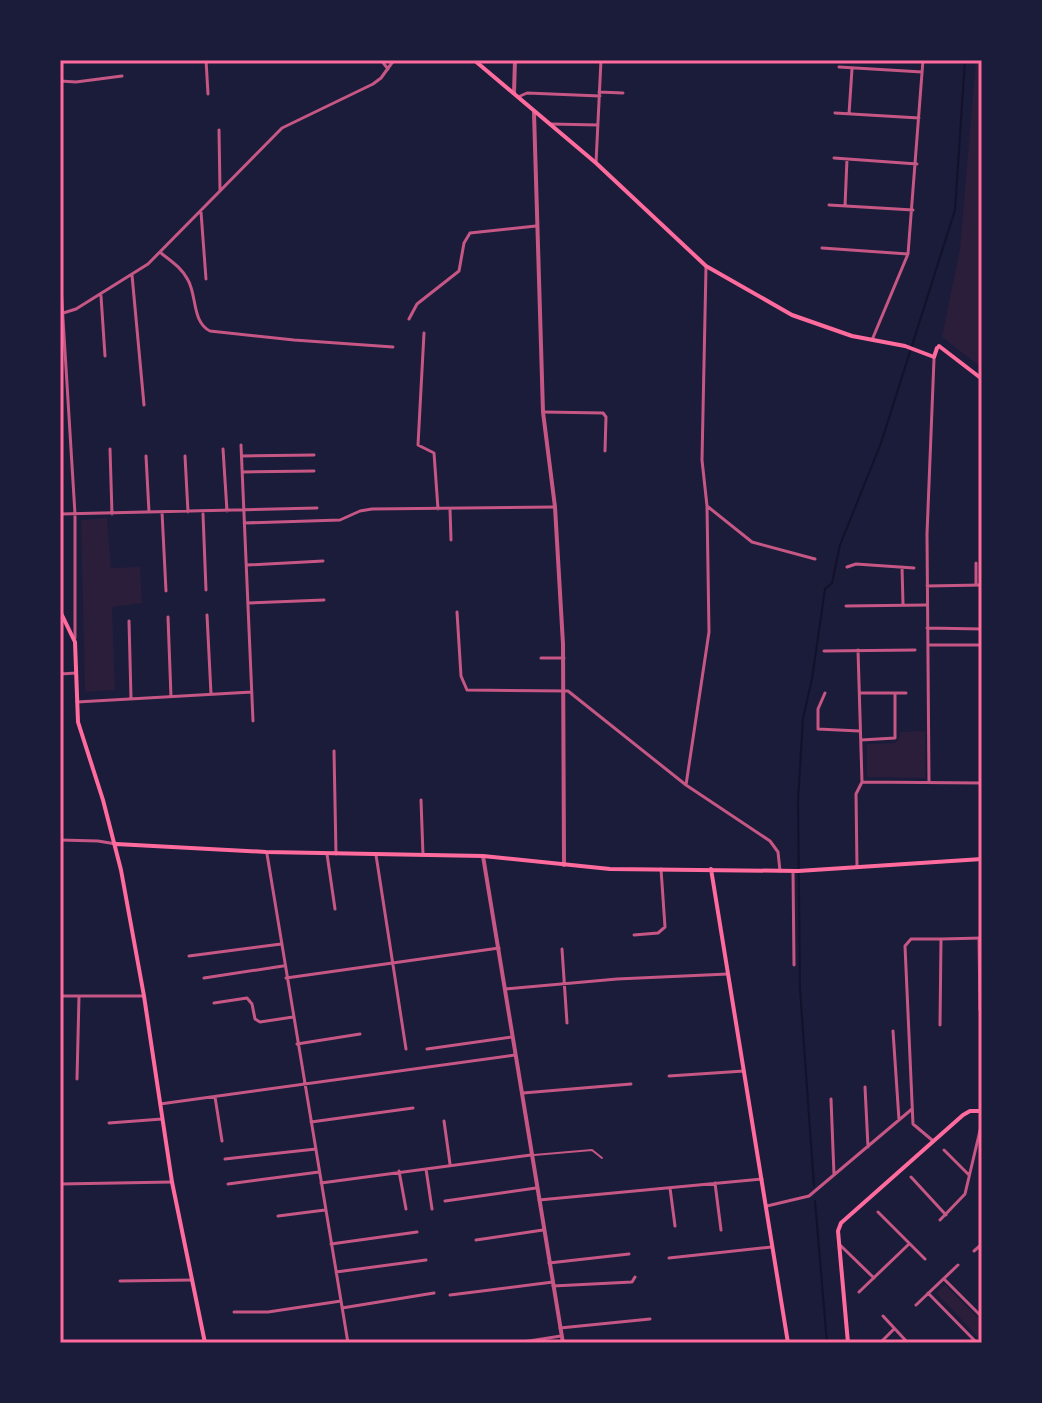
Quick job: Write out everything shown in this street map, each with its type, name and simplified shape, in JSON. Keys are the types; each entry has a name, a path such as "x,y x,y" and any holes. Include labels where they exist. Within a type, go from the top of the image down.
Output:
{"main road":[{"path":"474,60 596,163 706,266 792,315 852,336 905,346 934,356 938,347 982,379"},
{"path":"60,611 75,642 77,702 82,736 116,844 144,996 172,1182 205,1343"},
{"path":"116,844 266,852 483,856 564,865 661,869 797,871 982,859"},
{"path":"711,869 788,1343"},
{"path":"848,1343 838,1231 841,1223 966,1113 982,1111"}],"street":[{"path":"206,60 208,94"},
{"path":"381,60 388,69"},
{"path":"62,314 132,275 161,253 282,128 373,84 394,60"},
{"path":"515,60 516,95 623,93"},
{"path":"596,163 601,60"},
{"path":"872,340 908,254 914,210 923,60"},
{"path":"839,67 922,72"},
{"path":"849,114 852,68"},
{"path":"60,81 122,76"},
{"path":"534,113 543,412 555,507 564,658 564,865"},
{"path":"835,113 919,118"},
{"path":"547,124 598,125"},
{"path":"219,130 220,190"},
{"path":"834,158 917,164"},
{"path":"845,206 847,159"},
{"path":"829,205 914,210"},
{"path":"201,212 206,279"},
{"path":"409,319 424,297 459,271 464,243 474,230 536,226"},
{"path":"822,248 908,254"},
{"path":"161,253 185,274 191,284 200,323 210,331 393,347"},
{"path":"686,785 709,632 707,506 702,470 706,266"},
{"path":"60,270 75,514 75,642"},
{"path":"132,275 144,405"},
{"path":"101,294 105,356"},
{"path":"424,333 418,445 434,453 438,509"},
{"path":"929,783 927,586 934,356"},
{"path":"543,412 603,413 606,417 605,451"},
{"path":"241,445 253,721"},
{"path":"110,449 112,514"},
{"path":"223,449 227,511"},
{"path":"241,456 314,455"},
{"path":"146,456 149,512"},
{"path":"185,456 188,512"},
{"path":"242,472 314,471"},
{"path":"707,506 752,542 815,559"},
{"path":"244,523 340,520 372,509 555,507"},
{"path":"60,514 317,508"},
{"path":"450,509 451,540"},
{"path":"162,512 166,591"},
{"path":"203,512 206,590"},
{"path":"247,565 323,561"},
{"path":"927,586 979,585 976,563"},
{"path":"847,567 856,564 914,568"},
{"path":"902,567 903,606"},
{"path":"249,603 324,600"},
{"path":"846,606 927,605"},
{"path":"457,612 461,676 467,690 565,690 686,785 770,841 778,852 780,871"},
{"path":"207,615 211,694"},
{"path":"168,617 171,697"},
{"path":"129,621 131,699"},
{"path":"927,628 982,629"},
{"path":"928,645 982,645"},
{"path":"857,867 856,794 862,782 858,650"},
{"path":"824,651 915,650"},
{"path":"541,658 564,658"},
{"path":"60,674 76,673"},
{"path":"77,702 252,692"},
{"path":"825,693 818,709 818,729 861,731"},
{"path":"860,693 906,693"},
{"path":"861,740 895,738 895,693"},
{"path":"334,751 336,854"},
{"path":"862,782 982,783"},
{"path":"421,800 423,855"},
{"path":"60,840 116,844"},
{"path":"266,852 348,1343"},
{"path":"327,853 335,909"},
{"path":"376,854 406,1049"},
{"path":"483,856 563,1343"},
{"path":"634,935 658,933 665,927 661,869"},
{"path":"794,965 797,871"},
{"path":"933,1142 915,1128 912,1109 905,946 911,939 941,941 980,938 980,1010"},
{"path":"940,1025 941,941"},
{"path":"189,956 281,944"},
{"path":"286,978 499,948"},
{"path":"562,949 567,1023"},
{"path":"204,978 284,966"},
{"path":"505,989 728,974"},
{"path":"60,996 144,996"},
{"path":"77,1079 79,996"},
{"path":"214,1003 247,998 252,1004 255,1019 260,1022 293,1017"},
{"path":"893,1031 899,1120"},
{"path":"297,1044 360,1034"},
{"path":"427,1049 512,1037"},
{"path":"160,1104 515,1055"},
{"path":"669,1076 744,1071"},
{"path":"522,1093 631,1084"},
{"path":"865,1087 868,1147"},
{"path":"215,1096 222,1141"},
{"path":"831,1099 834,1175"},
{"path":"311,1122 413,1108"},
{"path":"767,1206 805,1198 912,1109"},
{"path":"109,1123 162,1119"},
{"path":"444,1121 450,1164"},
{"path":"940,1220 965,1194 982,1122"},
{"path":"225,1159 316,1149"},
{"path":"321,1183 531,1155 592,1150 602,1158"},
{"path":"944,1150 969,1175"},
{"path":"426,1168 432,1209"},
{"path":"399,1171 406,1209"},
{"path":"228,1184 319,1172"},
{"path":"911,1177 946,1215"},
{"path":"539,1200 762,1179"},
{"path":"60,1184 172,1182"},
{"path":"715,1183 721,1230"},
{"path":"445,1201 537,1188"},
{"path":"670,1188 675,1226"},
{"path":"278,1216 325,1210"},
{"path":"878,1212 925,1259"},
{"path":"476,1240 544,1229"},
{"path":"331,1244 417,1232"},
{"path":"859,1292 909,1244"},
{"path":"840,1245 874,1278"},
{"path":"974,1251 982,1246"},
{"path":"669,1258 773,1247"},
{"path":"549,1263 629,1254"},
{"path":"336,1272 426,1260"},
{"path":"916,1305 958,1265"},
{"path":"450,1295 553,1284 632,1282 635,1277"},
{"path":"944,1279 982,1317"},
{"path":"120,1281 192,1280"},
{"path":"342,1308 434,1293"},
{"path":"928,1293 977,1343"},
{"path":"234,1312 268,1312 341,1301"},
{"path":"883,1316 908,1343"},
{"path":"560,1328 650,1319"},
{"path":"880,1343 894,1329"},
{"path":"516,1343 561,1336"}],"shaded area":[{"path":"976,60 982,60 982,368 942,337 960,249"},
{"path":"107,518 111,568 140,567 142,603 112,607 115,690 85,692 81,520"},
{"path":"925,731 925,778 867,777 867,744 895,743 900,732"},
{"path":"945,1285 982,1322 982,1341 936,1293"}],"waterway":[{"path":"814,1186 800,989 798,801 803,718 825,589 832,583 840,545 881,443 955,210 965,60"},
{"path":"815,1201 827,1343"}]}
